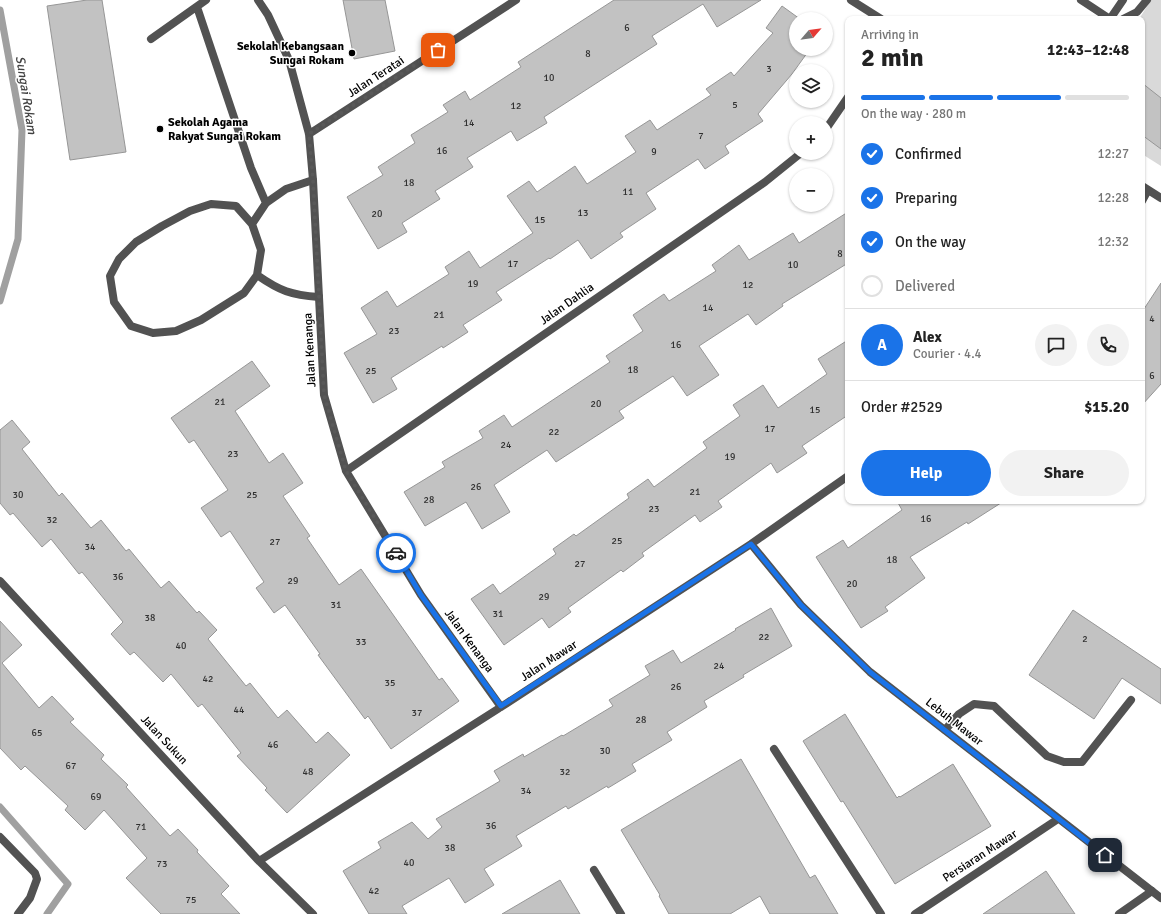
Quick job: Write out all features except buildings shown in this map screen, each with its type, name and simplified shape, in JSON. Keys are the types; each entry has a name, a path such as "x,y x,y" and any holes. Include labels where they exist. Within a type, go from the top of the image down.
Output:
{"street":[{"path":"151,39 206,0"},
{"name":"Jalan Kenanga","path":"258,0 268,15 289,60 309,134 313,180 324,395 346,471 421,595 501,706"},
{"name":"Jalan Teratai","path":"309,134 516,0"},
{"path":"851,0 876,16"},
{"path":"1080,0 1105,16"},
{"path":"1112,16 1123,0"},
{"path":"1129,16 1138,12 1147,0"},
{"path":"197,7 251,168 266,203"},
{"path":"833,119 845,102"},
{"name":"Jalan Dahlia","path":"346,471 765,182 792,160"},
{"path":"252,224 266,203 286,189 313,180"},
{"path":"1145,188 1161,198"},
{"path":"211,204 236,206 252,224 261,250 257,275 244,293 201,320 176,331 154,333 131,326 114,302 110,276 119,259 136,242 190,211 211,204"},
{"path":"257,275 276,288 298,295 319,296"},
{"name":"Jalan Mawar","path":"259,861 751,544 845,478"},
{"name":"Lebuh Mawar","path":"751,544 801,605 870,672 1161,898"},
{"name":"Jalan Sukun","path":"0,581 259,861 312,914"},
{"path":"945,730 959,714 974,704 994,706 1047,756 1064,762 1082,762 1131,700"},
{"path":"774,749 881,914"},
{"name":"Persiaran Mawar","path":"915,914 1058,819"},
{"path":"0,837 35,873 37,878 30,898 18,914"},
{"path":"594,870 620,914"},
{"path":"1119,914 1152,891"}],"shaded area":[{"path":"1151,0 1161,0 1161,166 1145,156 1145,16 1141,16"}],"waterway":[{"name":"Sungai Rokam","path":"0,10 22,130 18,239 0,301"},
{"path":"0,807 68,884 47,914"}],"way so far":[{"path":"396,553 346,471 324,395 313,180 309,134 438,50"}],"place":[{"name":"Sekolah Kebangsaan Sungai Rokam","path":"352,53"},
{"name":"Sekolah Agama Rakyat Sungai Rokam","path":"160,129"}],"route":[{"path":"396,553 421,595 501,706 751,544 801,605 870,672 1105,855"}]}
